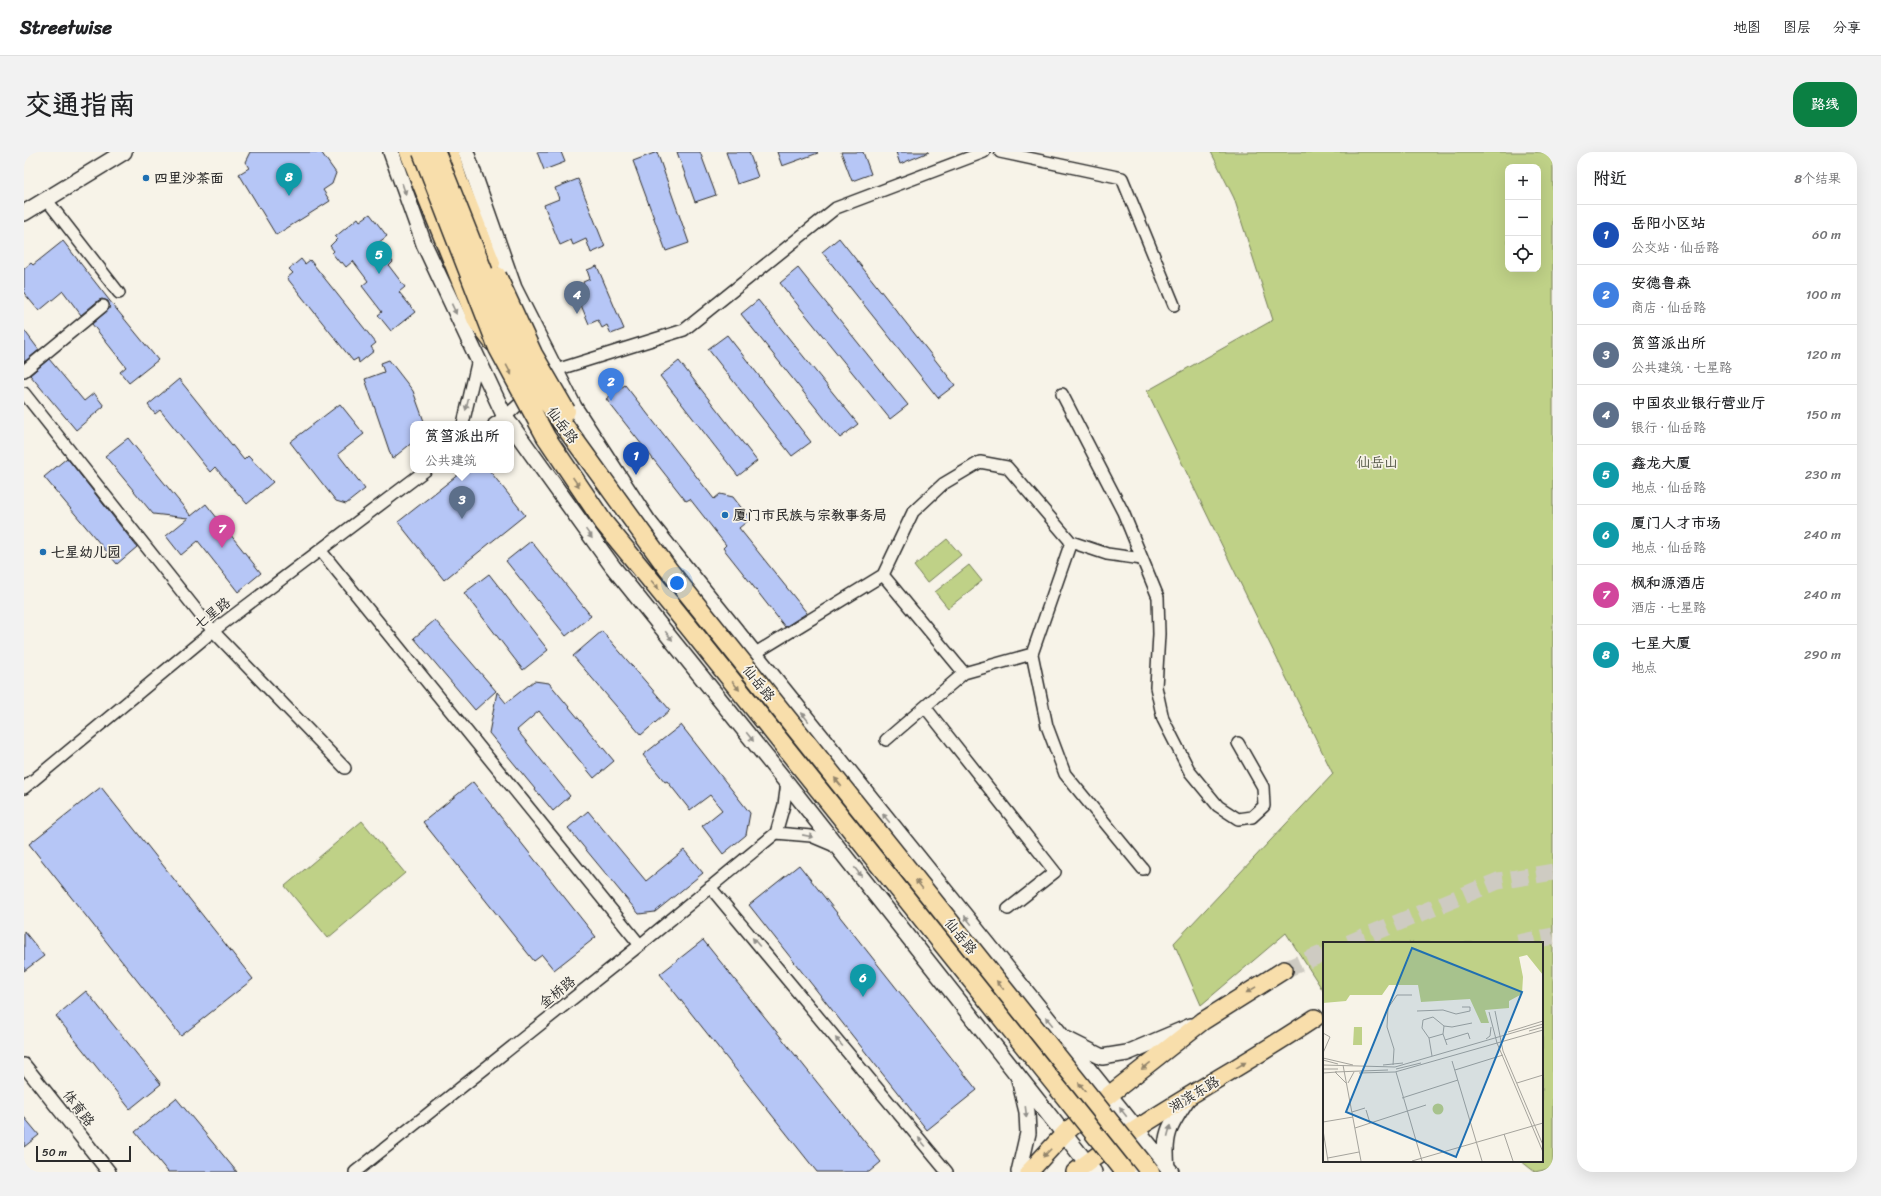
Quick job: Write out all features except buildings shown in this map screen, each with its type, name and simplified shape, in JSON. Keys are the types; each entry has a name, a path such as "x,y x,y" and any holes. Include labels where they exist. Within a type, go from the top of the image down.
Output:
{"highway":[{"path":"409,152 477,321 498,348"},
{"name":"仙岳路","path":"422,152 498,348 546,437 604,524 676,611 1125,1172"},
{"name":"仙岳路","path":"436,152 501,316 542,395 668,569 1150,1172"},
{"path":"449,152 458,180 492,263 533,354 603,479"}],"main road":[{"path":"24,213 124,152"},
{"path":"391,152 424,244 478,359 504,421"},
{"path":"466,152 514,288 574,407 648,521 1169,1170"},
{"path":"514,435 613,567 787,783 1065,1134 1085,1169"},
{"path":"1028,1172 1065,1134 1109,1095 1204,1021 1284,970"},
{"name":"湖滨东路","path":"1085,1169 1136,1129 1315,1018"},
{"path":"1062,1037 1102,1057 1127,1052 1204,1021"},
{"path":"1018,1074 1027,1112 1028,1133 1019,1172"},
{"path":"1169,1170 1165,1147 1171,1124 1188,1098"}],"street":[{"path":"507,421 556,370 684,330 836,208 984,152"},
{"path":"1000,152 1122,178 1174,305"},
{"path":"46,199 119,293"},
{"path":"24,371 103,306"},
{"path":"464,421 478,359"},
{"path":"24,393 213,631 345,768"},
{"path":"1062,394 1123,512 1158,598 1159,634 1156,687 1163,719 1190,772 1218,806 1238,819 1252,816 1264,806 1263,787 1238,743"},
{"path":"754,654 883,575 912,512 943,484 980,462 1007,467 1071,542 1107,554 1142,559"},
{"name":"七星路","path":"24,788 213,631 422,473"},
{"path":"1071,542 1032,654 1047,726 1065,774 1143,869"},
{"path":"320,550 640,945"},
{"path":"883,575 964,673"},
{"path":"886,740 964,673 1032,654"},
{"path":"925,707 1055,872 1008,909"},
{"path":"787,783 784,805 776,832 811,836 838,848"},
{"name":"金桥路","path":"355,1172 640,945 776,832"},
{"path":"710,887 947,1172"},
{"name":"体育路","path":"24,1065 109,1172"}],"green space":[{"name":"仙岳山","path":"1211,152 1553,152 1553,1168 1535,1172 1522,1162 1543,1162 1543,942 1323,942 1323,990 1286,933 1201,1005 1174,943 1333,774 1147,391 1273,320 1234,198"},
{"path":"947,539 961,555 927,583 914,566"},
{"path":"969,565 982,581 948,608 935,592"},
{"path":"362,821 405,873 328,938 285,886"}],"tunnel":[{"path":"1351,942 1498,881 1553,872"},
{"path":"1523,942 1553,936"},
{"path":"1284,970 1323,953"}],"place":[{"name":"四里沙茶面","path":"146,178"},
{"name":"七星大厦","path":"289,196"},
{"name":"鑫龙大厦","path":"379,274"},
{"name":"中国农业银行营业厅","path":"577,314"},
{"name":"安德鲁森","path":"611,401"},
{"name":"岳阳小区站","path":"636,475"},
{"name":"厦门市民族与宗教事务局","path":"725,515"},
{"name":"筼筜派出所","path":"462,519"},
{"name":"枫和源酒店","path":"222,548"},
{"name":"七星幼儿园","path":"43,552"},
{"name":"厦门人才市场","path":"863,997"}]}
